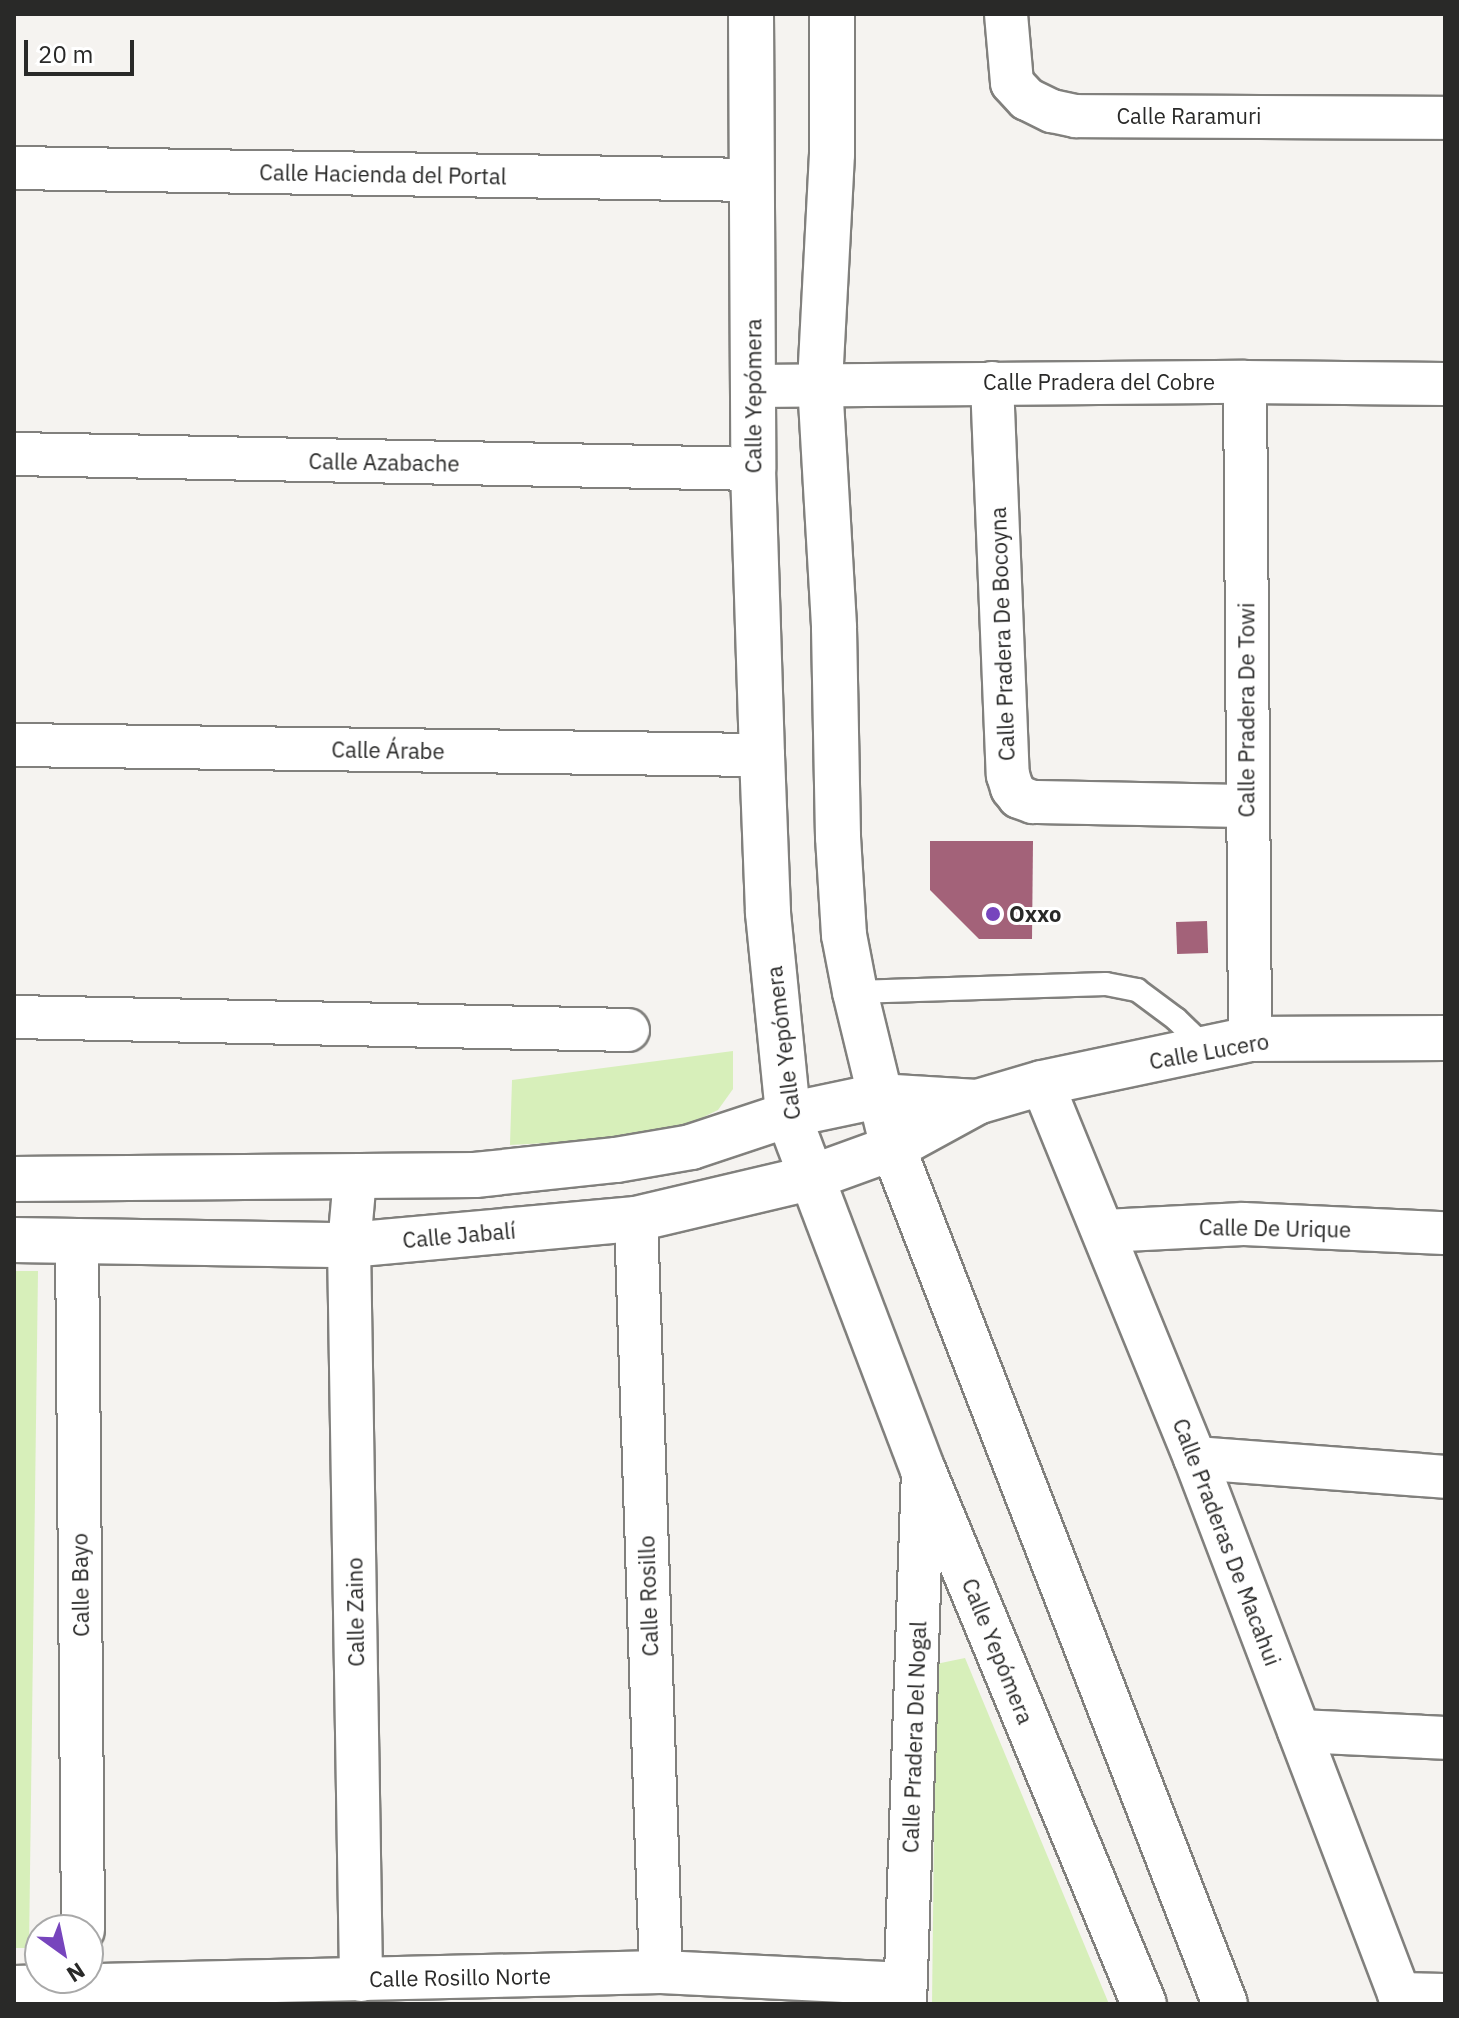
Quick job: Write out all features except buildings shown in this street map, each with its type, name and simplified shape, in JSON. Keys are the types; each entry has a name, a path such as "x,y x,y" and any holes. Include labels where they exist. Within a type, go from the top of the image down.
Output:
{"main road":[{"name":"Calle Yepómera","path":"751,14 753,469 762,755 768,913 788,1115 923,1470 1144,2004"},
{"path":"832,14 832,154 820,383 834,628 838,837 844,935 855,992 893,1148 1225,2004"},
{"name":"Calle Lucero","path":"893,1148 977,1102 1042,1083 1250,1039 1445,1038"},
{"path":"14,1179 475,1175 616,1160 691,1147 788,1115 878,1096"},
{"name":"Calle Lucero","path":"878,1096 977,1102"},
{"name":"Calle Jabalí","path":"14,1240 349,1245 636,1219 810,1178 893,1148"}],"street":[{"name":"Calle Raramuri","path":"1006,14 1012,83 1027,99 1052,111 1076,116 1445,118"},
{"name":"Calle Hacienda del Portal","path":"14,168 752,180"},
{"name":"Calle Pradera De Towi","path":"1245,382 1250,1039"},
{"name":"Calle Pradera del Cobre","path":"753,386 820,383 1445,384"},
{"name":"Calle Pradera De Bocoyna","path":"992,383 1008,775 1012,788 1019,797 1033,802 1247,806"},
{"name":"Calle Azabache","path":"14,454 753,469"},
{"name":"Calle Árabe","path":"14,745 762,755"},
{"path":"14,1017 628,1030"},
{"name":"Calle Praderas De Macahui","path":"1042,1083 1105,1231 1195,1458 1401,1999"},
{"name":"Calle Zaino","path":"355,1178 349,1245 361,1980"},
{"name":"Calle Rosillo","path":"636,1219 661,1972"},
{"name":"Calle De Urique","path":"1105,1231 1243,1224 1445,1233"},
{"name":"Calle Bayo","path":"77,1240 83,1914"},
{"path":"1195,1458 1445,1477"},
{"name":"Calle Pradera Del Nogal","path":"905,1994 923,1470"},
{"path":"1299,1731 1445,1738"},
{"name":"Calle Rosillo Norte","path":"104,1982 361,1980 661,1972 905,1994"},
{"path":"1401,1999 1445,1995"}],"lane":[{"path":"855,992 1106,984 1137,990 1176,1019 1206,1048"}],"green space":[{"path":"733,1051 733,1089 718,1110 685,1126 620,1139 510,1145 512,1080"},
{"path":"14,1271 38,1271 29,1914 24,1914 24,1948 14,1948"},
{"path":"965,1658 1109,2004 932,2004 936,1664"}],"place":[{"name":"Oxxo","path":"993,914"}]}
